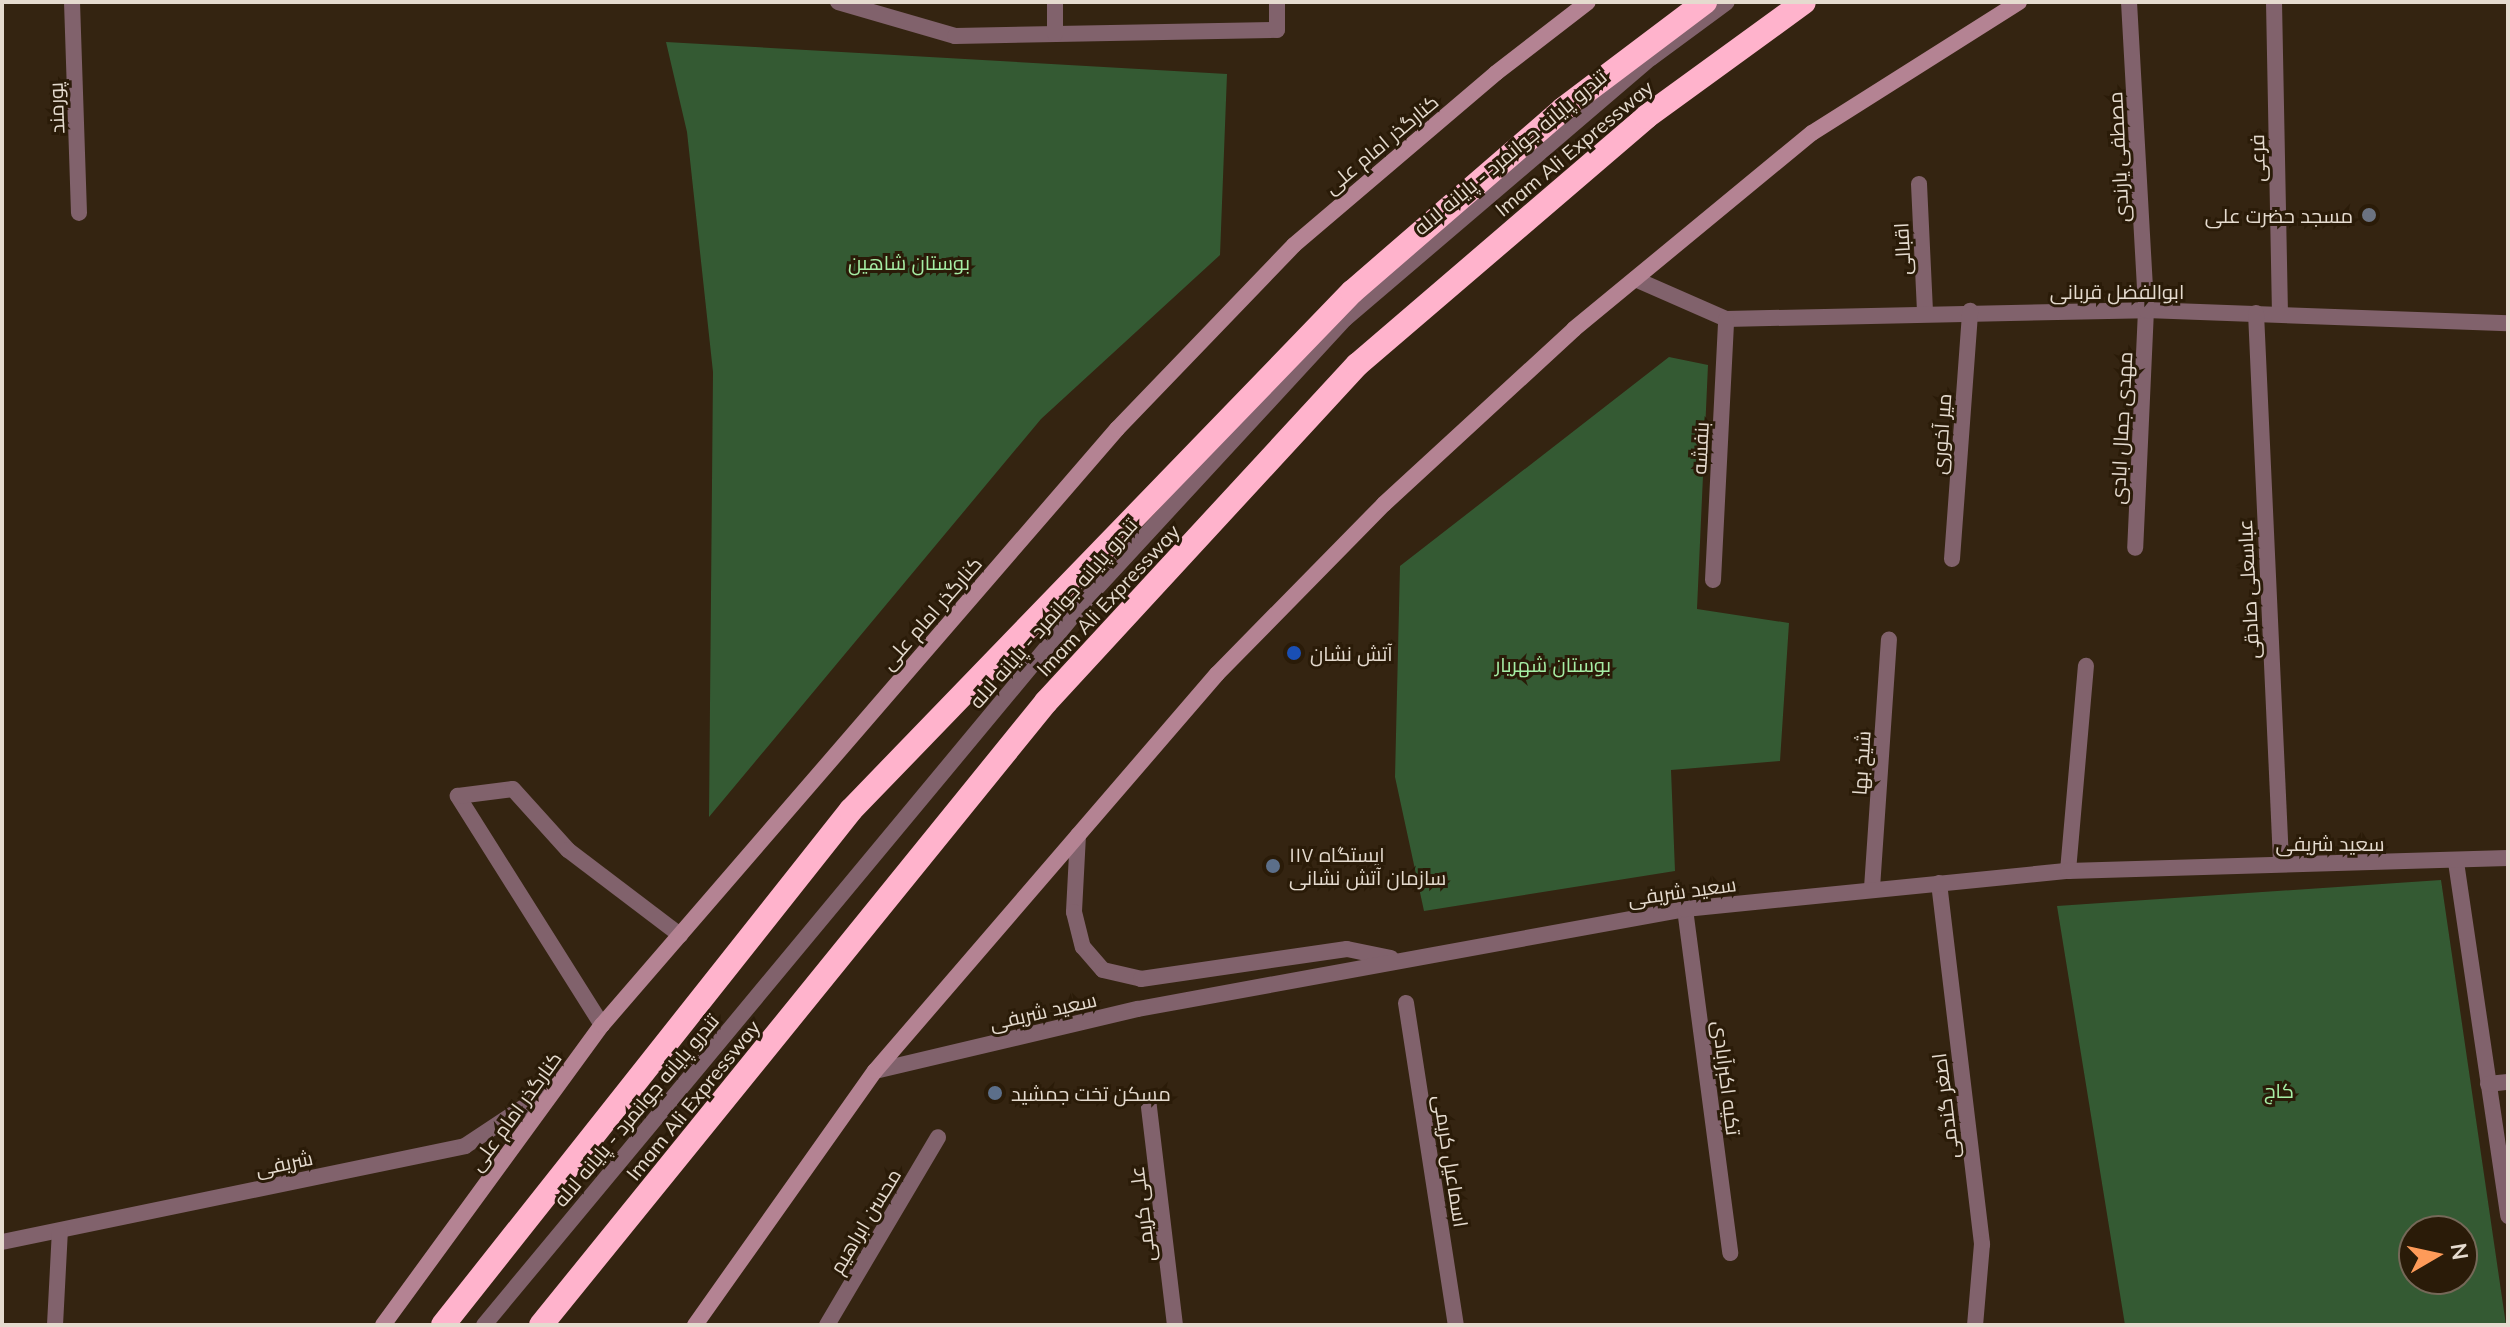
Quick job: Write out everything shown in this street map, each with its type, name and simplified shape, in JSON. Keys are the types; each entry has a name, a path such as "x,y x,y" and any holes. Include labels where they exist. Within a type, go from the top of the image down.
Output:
{"highway":[{"name":"Imam Ali Expressway","path":"443,1325 851,810 1352,292 1563,109 1705,2"},
{"name":"Imam Ali Expressway","path":"541,1325 1046,702 1357,365 1646,117 1804,2"}],"main road":[{"name":"کنارگذر امام علی","path":"383,1325 602,1025 1117,429 1294,245 1496,73 1588,2"},
{"path":"695,1325 875,1071 1217,674 1384,504 1635,279 1812,133 2019,2"}],"street":[{"name":"پورمند","path":"72,2 79,213"},
{"path":"838,2 955,36 1277,30 1277,2"},
{"path":"1055,2 1055,34"},
{"name":"تندرو پایانه جوانمرد - پایانه لاله","path":"484,1325 1092,593 1345,319 1651,58 1727,2"},
{"name":"مصطفی یارندی","path":"2129,2 2146,310"},
{"name":"فرعی","path":"2274,2 2280,314"},
{"name":"اقبالی","path":"1919,184 1925,313"},
{"path":"1635,279 1726,319"},
{"name":"ابوالفضل قربانی","path":"1726,319 1970,311 2146,310 2508,323"},
{"name":"مهدی جمال ابادی","path":"2135,548 2146,310"},
{"name":"میر آخوری","path":"1952,559 1970,311"},
{"name":"عباسعلی صادقی","path":"2256,313 2281,862"},
{"name":"بنفشه","path":"1713,580 1726,319"},
{"name":"شیخ بها","path":"1872,888 1889,640"},
{"path":"2068,871 2086,666"},
{"path":"602,1025 458,796 513,789 568,850 680,935"},
{"path":"1078,835 1074,912 1083,947 1103,970 1141,979 1347,949 1401,960"},
{"name":"سعید شریفی","path":"875,1071 1138,1009 1685,909 1872,888 2068,871 2281,862 2456,862 2508,858"},
{"path":"2456,862 2508,1216"},
{"name":"اصغر گندمی","path":"1939,883 1982,1244 1975,1325"},
{"name":"تکیه اکبرآبادی","path":"1685,909 1730,1253"},
{"name":"اسماعیل کریمی","path":"1406,1003 1456,1325"},
{"path":"2488,1084 2508,1082"},
{"name":"شریفی","path":"2,1242 465,1146 559,1085"},
{"name":"علی کریمی","path":"1148,1099 1175,1325"},
{"name":"محسن ابراهیم","path":"827,1325 938,1137"},
{"path":"55,1325 60,1231"}],"green space":[{"name":"بوستان شاهین","path":"666,42 1227,74 1220,255 1041,419 709,817 713,372 687,132"},
{"name":"بوستان شهریار","path":"1669,357 1708,365 1697,609 1789,623 1780,761 1671,770 1675,871 1424,911 1395,777 1400,566"},
{"name":"کاج","path":"2441,880 2506,1325 2125,1325 2057,906"}],"place":[{"name":"مسجد حضرت علی","path":"2369,215"},
{"name":"آتش نشان","path":"1294,653"},
{"name":"ایستگاه ۱۱۷ سازمان آتش نشانی","path":"1273,866"},
{"name":"مسکن تخت جمشید","path":"995,1093"}]}
